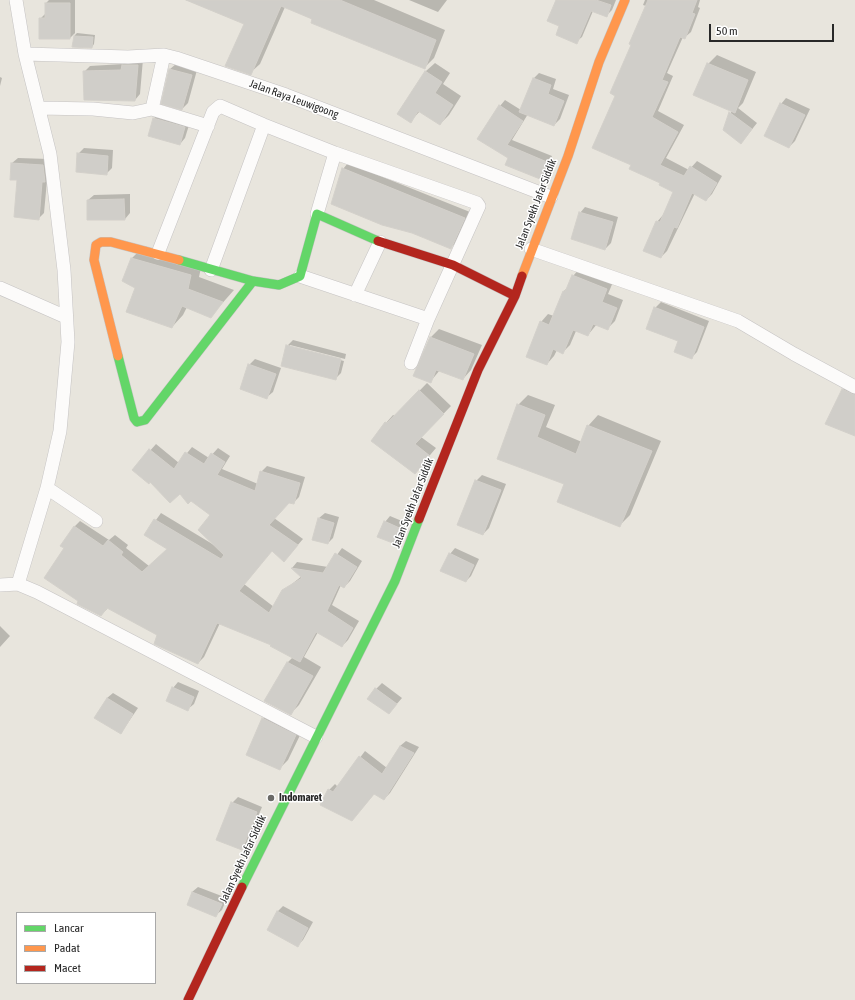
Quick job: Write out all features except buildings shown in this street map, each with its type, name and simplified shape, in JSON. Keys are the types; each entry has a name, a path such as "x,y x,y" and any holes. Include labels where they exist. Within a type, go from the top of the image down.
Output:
{"main road":[{"name":"Jalan Syekh Jafar Siddik","path":"188,1000 316,737 395,582 478,370 515,296 530,249 568,156 599,62 625,0"},
{"path":"253,281 145,420 137,422 134,418 96,268 94,251 96,245 100,242 111,242 158,254 210,270 253,281 278,285 300,276 317,214 380,242 453,265 515,296"}],"street":[{"path":"16,0 25,54 50,154 64,270 68,342 60,431 47,488 18,584"},
{"name":"Jalan Raya Leuwigoong","path":"25,54 128,57 164,55 286,95 551,197"},
{"path":"152,109 164,55"},
{"path":"158,254 215,109 223,106 264,125 336,153 477,203 479,206 428,319 411,364"},
{"path":"39,108 93,109 133,113 152,109 208,126"},
{"path":"210,270 264,125"},
{"path":"317,214 328,174 336,153"},
{"path":"355,295 380,242"},
{"path":"530,249 738,321 794,354 855,387"},
{"path":"300,276 428,319"},
{"path":"0,288 66,317"},
{"path":"47,488 96,521"},
{"path":"0,585 18,584 37,592 316,737"}],"traffic: fast":[{"path":"179,260 253,281 279,285 300,276 317,214 378,241"},
{"path":"118,356 134,418 137,422 145,420 253,281"},
{"path":"242,887 395,581 419,519"}],"traffic: slow":[{"path":"522,276 568,156 599,62 625,0"},
{"path":"118,356 94,260 96,245 101,242 111,242 179,260"}],"traffic: jam":[{"path":"378,241 453,265 515,296"},
{"path":"419,519 478,370 515,296 522,276"},
{"path":"188,1000 242,887"}],"place":[{"name":"Indomaret","path":"271,798"}]}
